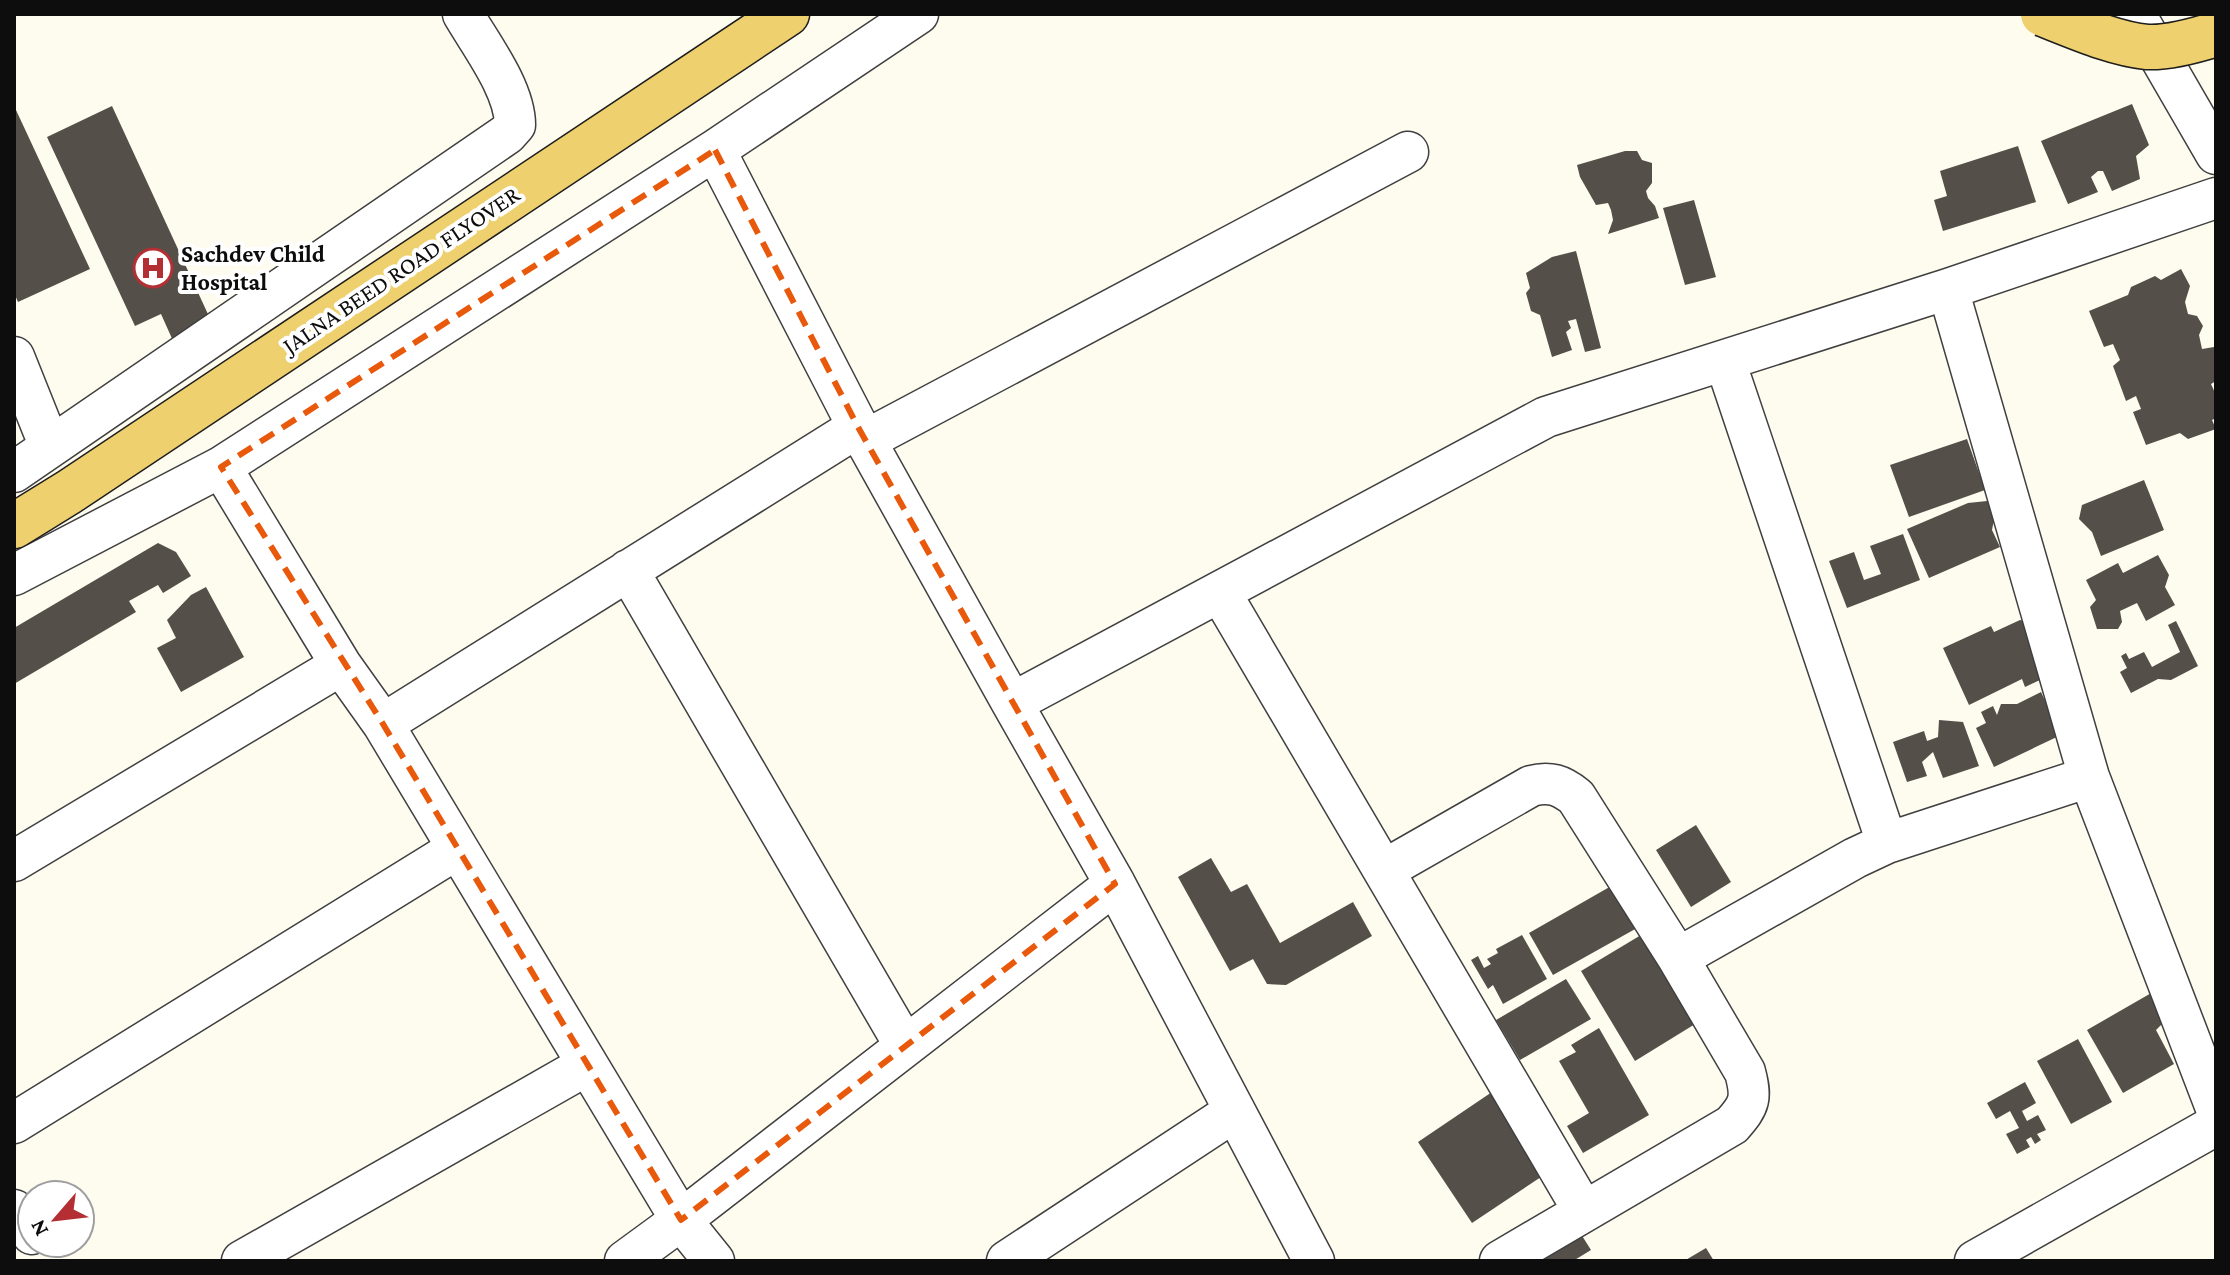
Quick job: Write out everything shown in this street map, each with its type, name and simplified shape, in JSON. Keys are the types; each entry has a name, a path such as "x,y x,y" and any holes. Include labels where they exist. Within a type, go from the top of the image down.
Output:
{"main road":[{"name":"JALNA BEED ROAD FLYOVER","path":"14,526 787,14"},
{"path":"2043,14 2093,34 2148,47 2195,41 2216,34"}],"street":[{"path":"14,472 507,134 515,125 515,110 509,93 463,14"},
{"path":"14,575 221,467 715,150 918,14"},
{"path":"2135,14 2216,154"},
{"path":"715,150 862,434 1115,884 1314,1261"},
{"path":"383,724 628,570 862,434 1408,152"},
{"path":"1012,703 1546,417 1948,289 2216,198"},
{"path":"1948,289 2089,777 2216,1108"},
{"path":"14,357 50,447"},
{"path":"1725,361 1887,843"},
{"path":"221,467 341,665 383,724 681,1220 714,1261"},
{"path":"628,570 905,1046"},
{"path":"1220,592 1583,1210"},
{"path":"14,861 341,665"},
{"path":"1678,958 1887,843 2089,777"},
{"path":"1384,870 1531,786 1546,782 1564,787 1576,797 1678,958 1745,1072 1750,1091 1748,1105 1732,1125 1500,1261"},
{"path":"14,1123 457,849"},
{"path":"625,1261 1115,884"},
{"path":"242,1261 587,1065"},
{"path":"1010,1260 1235,1111"},
{"path":"1975,1261 2216,1125"}],"highlighted area":[{"path":"715,150 858,427 1115,884 681,1220 383,724 221,467"}],"building":[{"path":"2132,104 2149,145 2136,156 2140,179 2112,191 2103,171 2098,171 2091,177 2098,192 2068,204 2041,141"},
{"path":"112,106 213,325 174,343 161,314 135,326 47,137"},
{"path":"16,110 90,269 18,302 14,293"},
{"path":"2018,146 2036,202 1943,231 1934,200 1947,196 1940,171"},
{"path":"1625,151 1637,151 1642,160 1652,163 1652,183 1646,191 1659,218 1608,234 1613,220 1608,203 1596,205 1580,177 1577,165"},
{"path":"1694,200 1716,277 1685,285 1663,208"},
{"path":"1576,251 1601,348 1585,352 1576,319 1568,321 1571,328 1566,332 1572,350 1552,357 1540,315 1531,311 1526,293 1530,288 1526,273 1552,257"},
{"path":"2181,269 2190,286 2185,302 2188,314 2197,316 2203,326 2199,335 2202,349 2214,347 2216,352 2216,381 2211,384 2216,395 2216,418 2212,420 2216,429 2188,439 2180,433 2146,445 2133,412 2141,409 2136,396 2126,401 2113,366 2120,360 2113,344 2104,347 2089,311 2128,295 2131,287 2155,276 2161,280"},
{"path":"1967,439 1985,490 1909,517 1890,465"},
{"path":"2144,480 2164,530 2101,556 2092,532 2079,519 2082,505"},
{"path":"1987,501 1996,509 1992,530 2000,547 1929,578 1907,529 1968,503"},
{"path":"1903,534 1920,580 1847,608 1829,561 1854,552 1864,580 1881,574 1870,546"},
{"path":"158,543 176,552 191,576 163,593 158,585 129,601 136,612 14,684 14,628"},
{"path":"2158,555 2169,575 2165,587 2175,605 2146,621 2137,603 2120,611 2122,622 2118,629 2097,629 2090,607 2096,600 2086,580 2118,563 2123,573"},
{"path":"206,587 244,657 181,692 157,648 176,638 167,620 191,595"},
{"path":"2020,620 2031,623 2042,679 2025,687 2022,679 1969,705 1943,648 1991,626 1994,632"},
{"path":"2176,621 2198,666 2171,680 2158,679 2131,693 2120,672 2127,668 2121,656 2126,653 2129,659 2144,652 2152,667 2180,652 2168,625"},
{"path":"2041,692 2061,735 1994,767 1976,728 1986,723 1981,712 1993,706 1997,715 2001,704 2017,704"},
{"path":"1939,720 1963,722 1979,766 1943,778 1933,752 1922,762 1927,776 1907,782 1893,742 1924,731 1927,741 1938,737"},
{"path":"1696,825 1731,882 1691,907 1656,850"},
{"path":"1211,858 1231,892 1247,884 1280,943 1353,902 1372,936 1286,985 1267,984 1253,959 1230,971 1178,877"},
{"path":"1613,885 1637,928 1553,975 1529,933"},
{"path":"1646,932 1700,1021 1635,1061 1581,971"},
{"path":"1522,935 1547,979 1503,1004 1493,985 1488,989 1471,960 1478,956 1484,968 1491,964 1487,959 1498,953 1496,949"},
{"path":"1566,979 1591,1019 1520,1060 1496,1020"},
{"path":"2153,992 2168,1018 2156,1030 2174,1064 2123,1093 2087,1030"},
{"path":"1599,1028 1649,1115 1583,1153 1567,1126 1589,1113 1559,1061 1576,1052 1571,1045"},
{"path":"2078,1039 2112,1102 2071,1124 2037,1061"},
{"path":"2025,1082 2036,1103 2022,1111 2027,1121 2038,1115 2046,1130 2037,1134 2041,1140 2035,1144 2031,1137 2026,1140 2030,1147 2017,1154 2006,1134 2019,1128 2010,1111 1996,1119 1987,1103"},
{"path":"1492,1092 1547,1173 1472,1223 1418,1142"},
{"path":"1574,1223 1591,1250 1573,1261 1537,1261"},
{"path":"1706,1248 1714,1261 1684,1261"}],"place":[{"name":"Sachdev Child Hospital","path":"153,268"}]}
